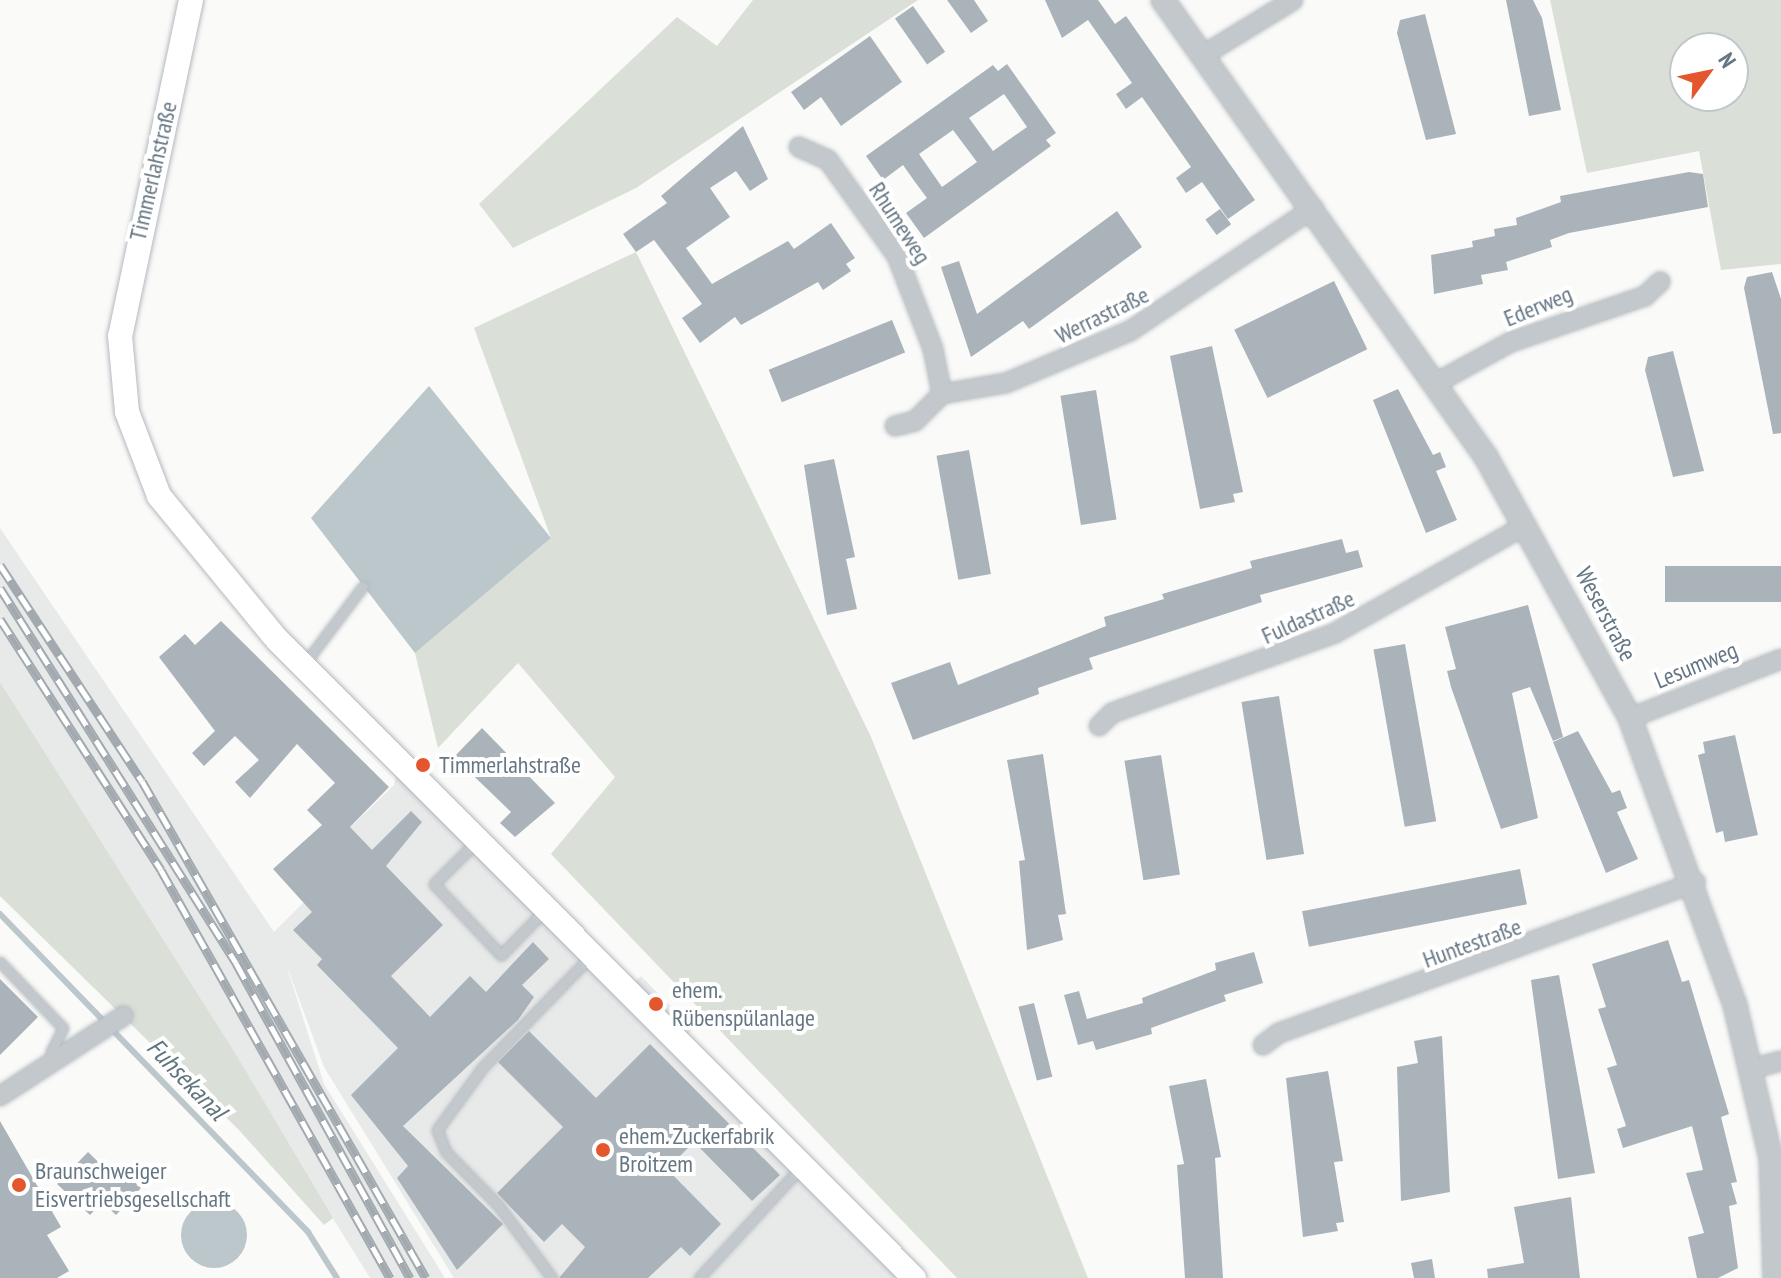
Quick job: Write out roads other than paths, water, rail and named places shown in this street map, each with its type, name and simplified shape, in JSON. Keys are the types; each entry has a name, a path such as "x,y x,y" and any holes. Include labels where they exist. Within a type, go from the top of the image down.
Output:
{"main road":[{"name":"Timmerlahstraße","path":"191,0 125,296 120,357 127,412 147,472 178,523 304,665 914,1278"}],"street":[{"name":"Weserstraße","path":"1163,0 1205,54 1436,383 1526,525 1630,718 1696,882 1751,1069 1771,1159 1775,1278"},
{"name":"Weserstraße","path":"1177,0 1205,54"},
{"path":"1205,54 1293,0"},
{"name":"Rhumeweg","path":"799,147 828,160 897,256 929,335 942,394"},
{"name":"Werrastraße","path":"942,394 1006,383 1130,331 1314,208"},
{"name":"Ederweg","path":"1436,383 1523,337 1645,296 1660,282"},
{"path":"895,426 915,421 942,394"},
{"name":"Fuldastraße","path":"1099,726 1112,713 1335,633 1526,525"},
{"name":"Lesumweg","path":"1630,718 1781,659"},
{"name":"Huntestraße","path":"1263,1045 1279,1033 1696,882"},
{"path":"0,1096 99,1037 119,1020"},
{"path":"1751,1069 1781,1061"},
{"path":"1771,1159 1781,1203"}],"lane":[{"path":"304,665 363,586"},
{"path":"477,840 434,884 501,955 546,908"},
{"path":"552,1278 498,1205 446,1152 437,1130 483,1067 592,955"},
{"path":"0,962 63,1028 51,1052 56,1063"},
{"path":"699,1278 803,1166"}],"waterway":[{"name":"Fuhsekanal","path":"0,914 308,1232 337,1278"}],"railway":[{"path":"0,565 142,781 426,1278"},
{"path":"0,588 236,963 410,1278"},
{"path":"0,619 161,870 390,1278"}],"place":[{"name":"Timmerlahstraße","path":"423,765"},
{"name":"ehem. Rübenspülanlage","path":"656,1004"},
{"name":"ehem. Zuckerfabrik Broitzem","path":"603,1150"},
{"name":"Braunschweiger Eisvertriebsgesellschaft","path":"19,1185"}]}
